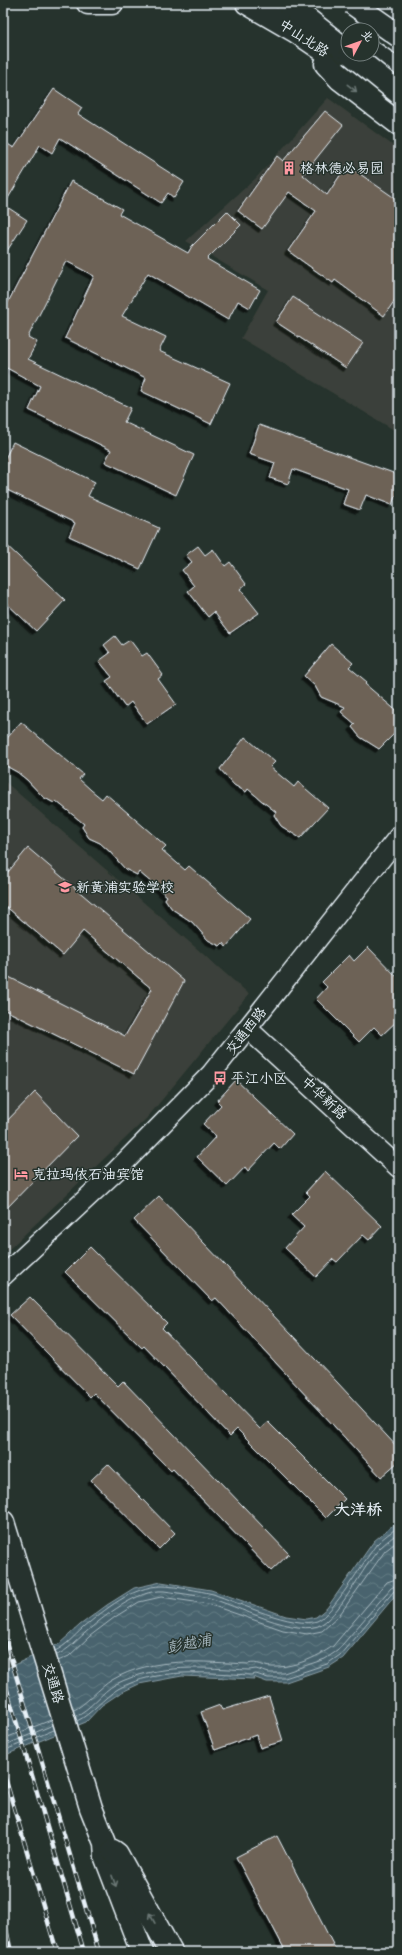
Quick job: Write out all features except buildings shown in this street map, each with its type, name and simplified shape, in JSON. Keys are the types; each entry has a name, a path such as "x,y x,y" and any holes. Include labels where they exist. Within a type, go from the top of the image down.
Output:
{"main road":[{"path":"88,3 112,3"},
{"name":"中山北路","path":"247,3 295,31 340,52"},
{"path":"287,3 340,48"},
{"path":"301,3 340,30"},
{"path":"352,3 399,36"},
{"path":"378,3 399,15"},
{"path":"295,31 340,78 399,124"},
{"path":"380,58 399,71"},
{"name":"中山北路","path":"355,62 399,102"},
{"path":"357,62 399,93"},
{"name":"交通路","path":"3,1522 72,1746 104,1843 106,1858 142,1952"},
{"name":"交通路","path":"104,1843 117,1854 171,1952"}],"street":[{"path":"369,22 378,3"},
{"name":"交通西路","path":"3,1276 183,1105 211,1074 399,836"},
{"name":"中华新路","path":"248,1029 399,1168"}],"shaded area":[{"path":"328,98 399,150 399,433 241,338 268,290 186,241 256,178"},
{"name":"新黄浦实验学校","path":"3,780 249,994 147,1118 3,1255"}],"water":[{"name":"彭越浦","path":"399,1520 399,1591 343,1658 329,1667 286,1682 267,1682 253,1677 254,1679 182,1676 139,1684 120,1693 102,1705 86,1722 3,1756 3,1670 59,1644 80,1625 107,1605 134,1588 161,1582 211,1590 286,1616 307,1619 316,1617 327,1608 374,1541"}],"railway":[{"path":"3,1632 99,1952"},
{"path":"3,1677 84,1952"},
{"path":"3,1771 57,1952"},
{"path":"3,1915 11,1952"}],"place":[{"name":"格林德必易园","path":"289,168"},
{"name":"新黄浦实验学校","path":"65,887"},
{"name":"平江小区","path":"220,1078"},
{"name":"克拉玛依石油宾馆","path":"21,1174"}],"district":[{"name":"大洋桥","path":"358,1510"}]}
